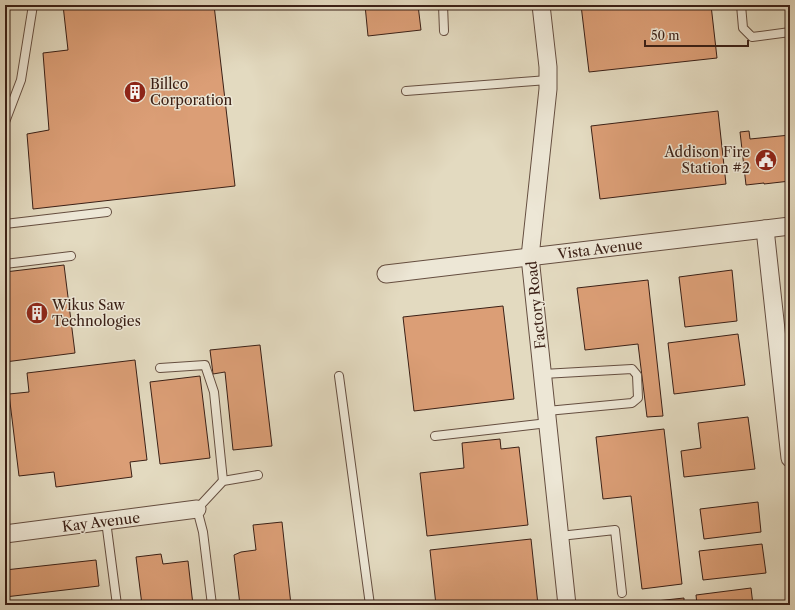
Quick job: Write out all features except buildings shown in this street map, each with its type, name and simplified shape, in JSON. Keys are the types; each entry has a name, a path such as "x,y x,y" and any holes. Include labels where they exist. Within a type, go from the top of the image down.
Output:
{"street":[{"name":"Factory Road","path":"541,5 548,68 548,89 530,257 568,605"},
{"name":"Vista Avenue","path":"386,274 790,226"},
{"path":"764,229 790,458"},
{"name":"Kay Avenue","path":"5,534 197,509"}],"lane":[{"path":"5,122 21,80 33,5"},
{"path":"443,5 444,31"},
{"path":"741,5 744,28 752,37 790,32"},
{"path":"406,91 548,80"},
{"path":"5,224 107,212"},
{"path":"5,264 71,256"},
{"path":"160,368 205,364 214,392 223,481"},
{"path":"435,436 632,403 638,398 637,374 632,369 543,374"},
{"path":"339,376 370,605"},
{"path":"212,605 203,532 197,509 223,481 258,475"},
{"path":"106,521 117,605"},
{"path":"560,536 614,530 622,593"}],"place":[{"name":"Billco Corporation","path":"135,92"},
{"name":"Addison Fire Station #2","path":"766,160"},
{"name":"Wikus Saw Technologies","path":"37,313"}]}
